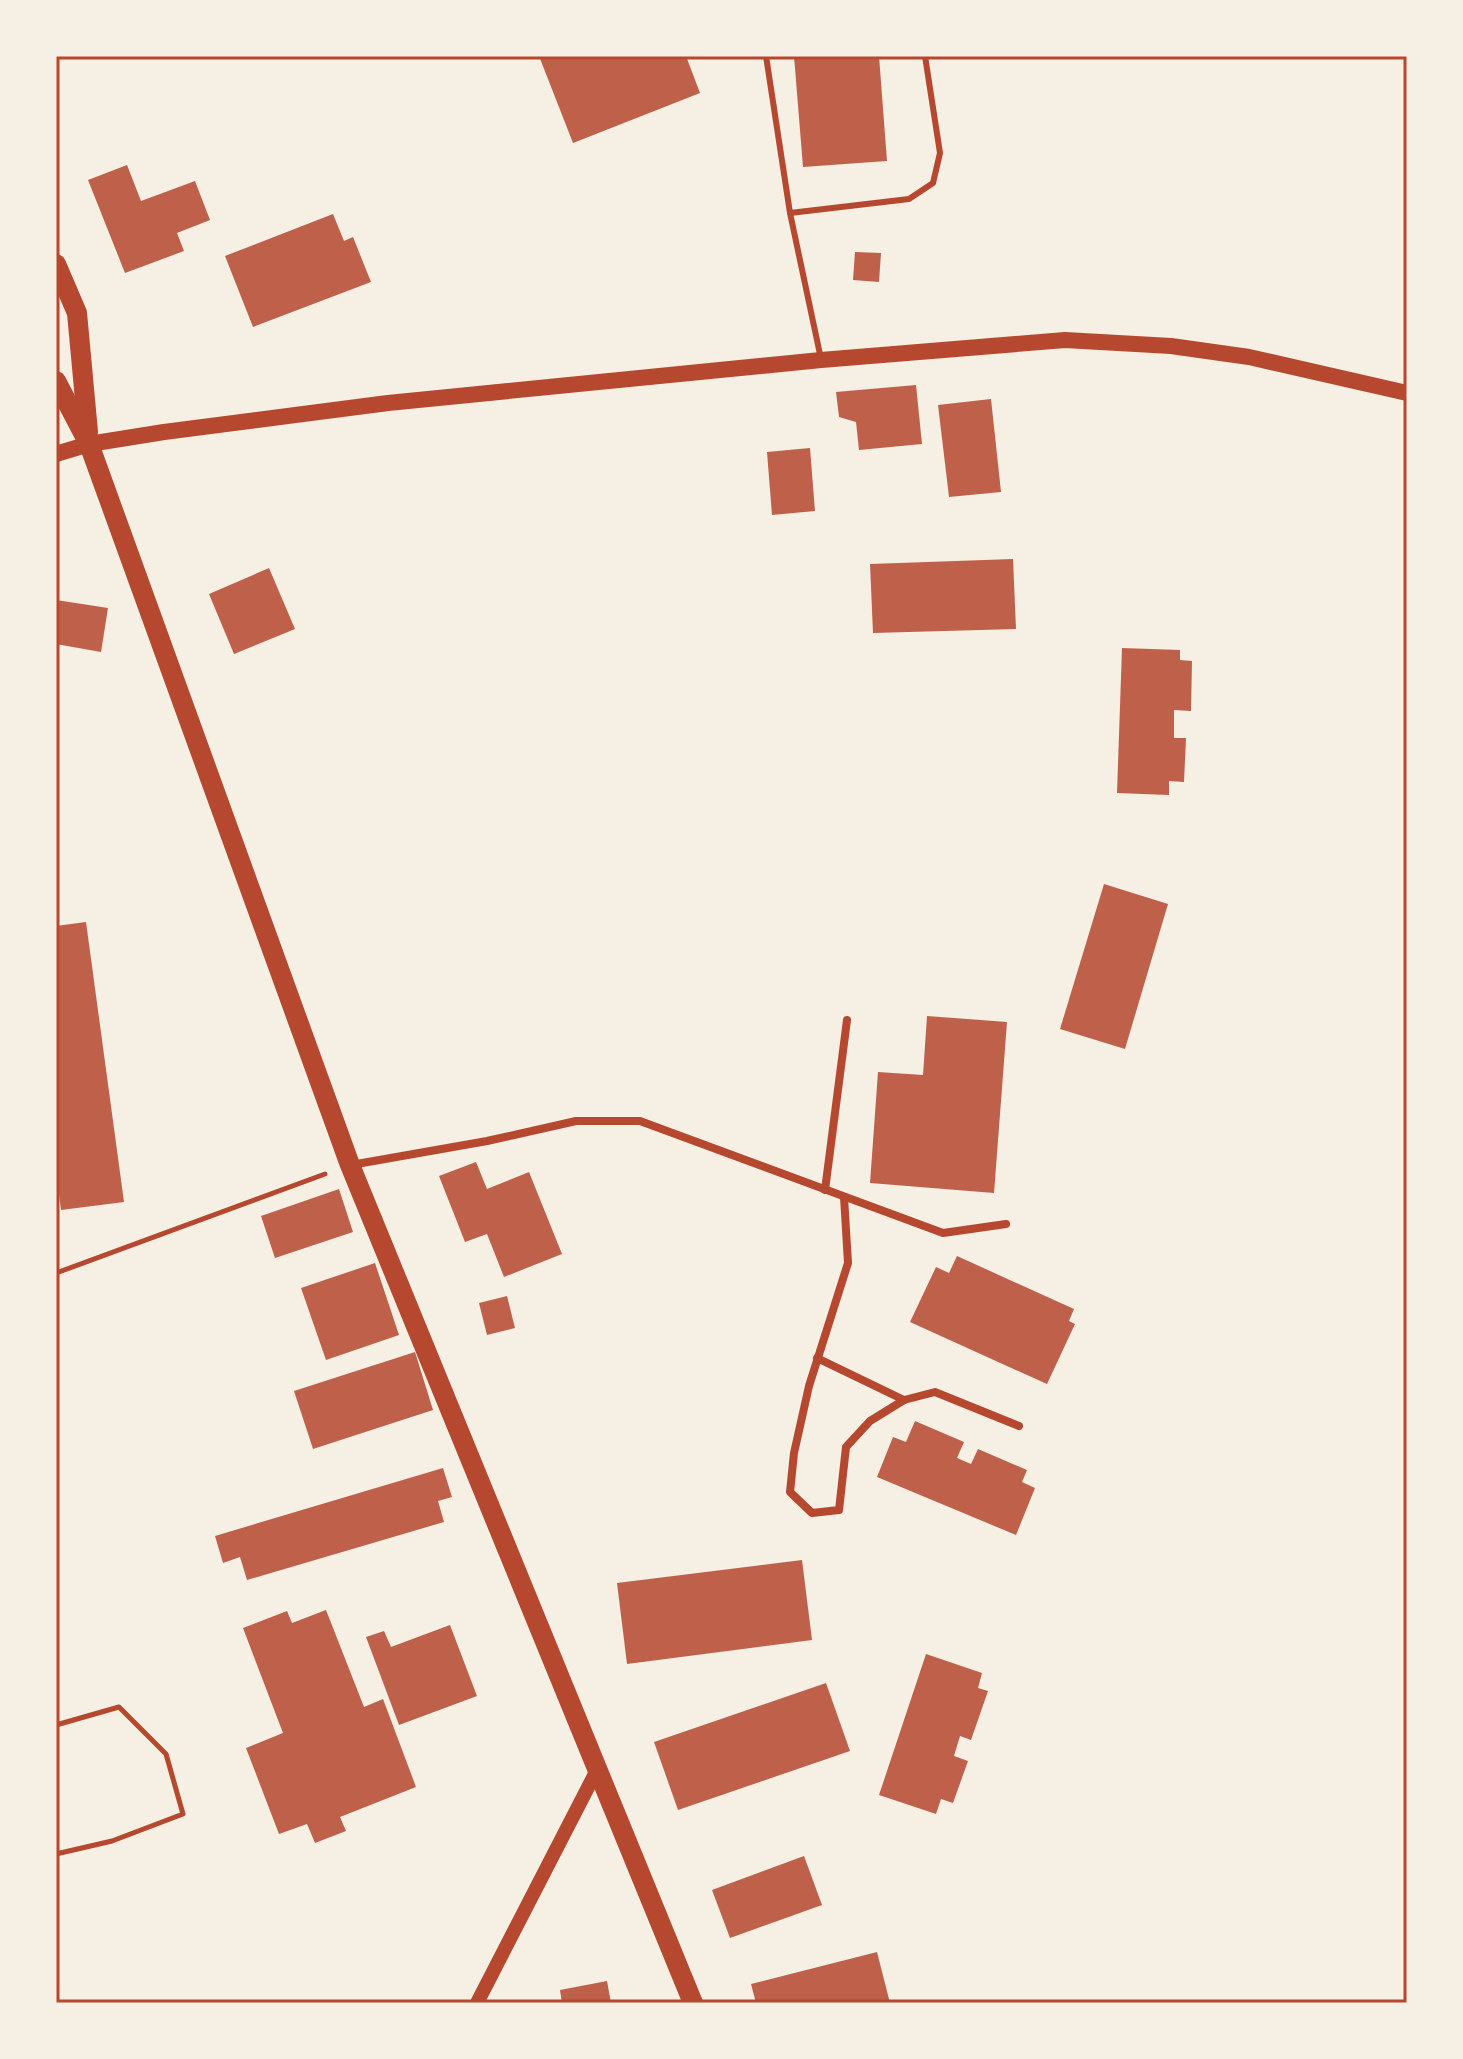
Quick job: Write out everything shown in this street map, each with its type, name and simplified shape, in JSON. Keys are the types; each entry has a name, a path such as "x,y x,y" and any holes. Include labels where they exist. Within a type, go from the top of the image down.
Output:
{"main road":[{"path":"56,264 77,313 89,444"},
{"path":"56,454 89,444 388,403 821,360 1065,340 1171,346 1249,357 1407,393"},
{"path":"56,381 89,444 350,1165 693,2003"},
{"path":"56,443 89,444"}],"street":[{"path":"825,1190 847,1020"},
{"path":"350,1165 487,1141 576,1121 640,1121 943,1233 1006,1224"},
{"path":"844,1197 848,1263 817,1358 794,1453 790,1492 812,1513 839,1510 846,1447 870,1421 904,1400 935,1392 1019,1426"},
{"path":"817,1358 904,1400"},
{"path":"477,2003 598,1768"}],"lane":[{"path":"766,56 790,213 821,360"},
{"path":"790,213 909,199 933,183 940,153 925,56"}],"path":[{"path":"56,1273 350,1165"},
{"path":"56,1725 119,1707 166,1754 183,1814 112,1841 56,1854"}],"building":[{"path":"539,56 686,56 700,93 573,143"},
{"path":"794,56 879,56 887,161 803,167"},
{"path":"127,165 141,201 195,181 210,220 177,233 184,251 125,273 88,180"},
{"path":"333,214 344,241 353,237 371,282 253,327 225,256"},
{"path":"855,252 881,253 879,282 853,280"},
{"path":"916,385 922,444 859,450 856,422 839,417 836,392"},
{"path":"991,399 1001,492 949,497 938,405"},
{"path":"810,448 815,511 772,515 767,452"},
{"path":"1013,559 1016,629 873,633 870,564"},
{"path":"269,568 295,629 234,654 209,594"},
{"path":"56,600 108,608 101,652 56,644"},
{"path":"1122,648 1180,650 1180,660 1192,661 1191,711 1174,710 1174,738 1186,738 1184,782 1169,781 1169,795 1117,793"},
{"path":"1104,884 1168,904 1125,1049 1060,1029"},
{"path":"86,922 124,1202 61,1210 56,1170 56,926"},
{"path":"927,1016 1007,1022 994,1193 870,1183 878,1072 923,1075"},
{"path":"476,1162 487,1189 529,1172 562,1254 504,1277 487,1234 465,1242 439,1176"},
{"path":"339,1189 353,1232 275,1258 261,1216"},
{"path":"957,1256 1074,1309 1069,1321 1075,1324 1047,1384 910,1322 936,1267 949,1273"},
{"path":"375,1263 399,1335 326,1360 301,1288"},
{"path":"507,1296 515,1328 487,1335 479,1303"},
{"path":"415,1352 433,1410 313,1449 294,1391"},
{"path":"915,1421 964,1442 957,1458 971,1464 978,1449 1027,1470 1022,1482 1035,1488 1016,1535 877,1477 893,1437 906,1442"},
{"path":"443,1468 452,1497 438,1501 444,1522 247,1580 240,1557 223,1563 215,1536"},
{"path":"802,1560 812,1640 627,1664 617,1583"},
{"path":"326,1610 364,1707 383,1699 416,1787 340,1817 346,1831 315,1843 307,1824 279,1834 246,1748 283,1733 243,1628 287,1611 292,1623"},
{"path":"450,1625 477,1696 399,1725 366,1637 384,1631 391,1647"},
{"path":"926,1654 982,1673 978,1688 988,1691 971,1740 960,1736 954,1756 968,1761 953,1803 941,1799 936,1814 879,1795"},
{"path":"826,1683 850,1751 678,1810 654,1742"},
{"path":"804,1856 822,1905 730,1938 712,1890"},
{"path":"877,1952 890,2003 756,2003 751,1984"},
{"path":"607,1981 611,2003 562,2003 560,1990"}]}
